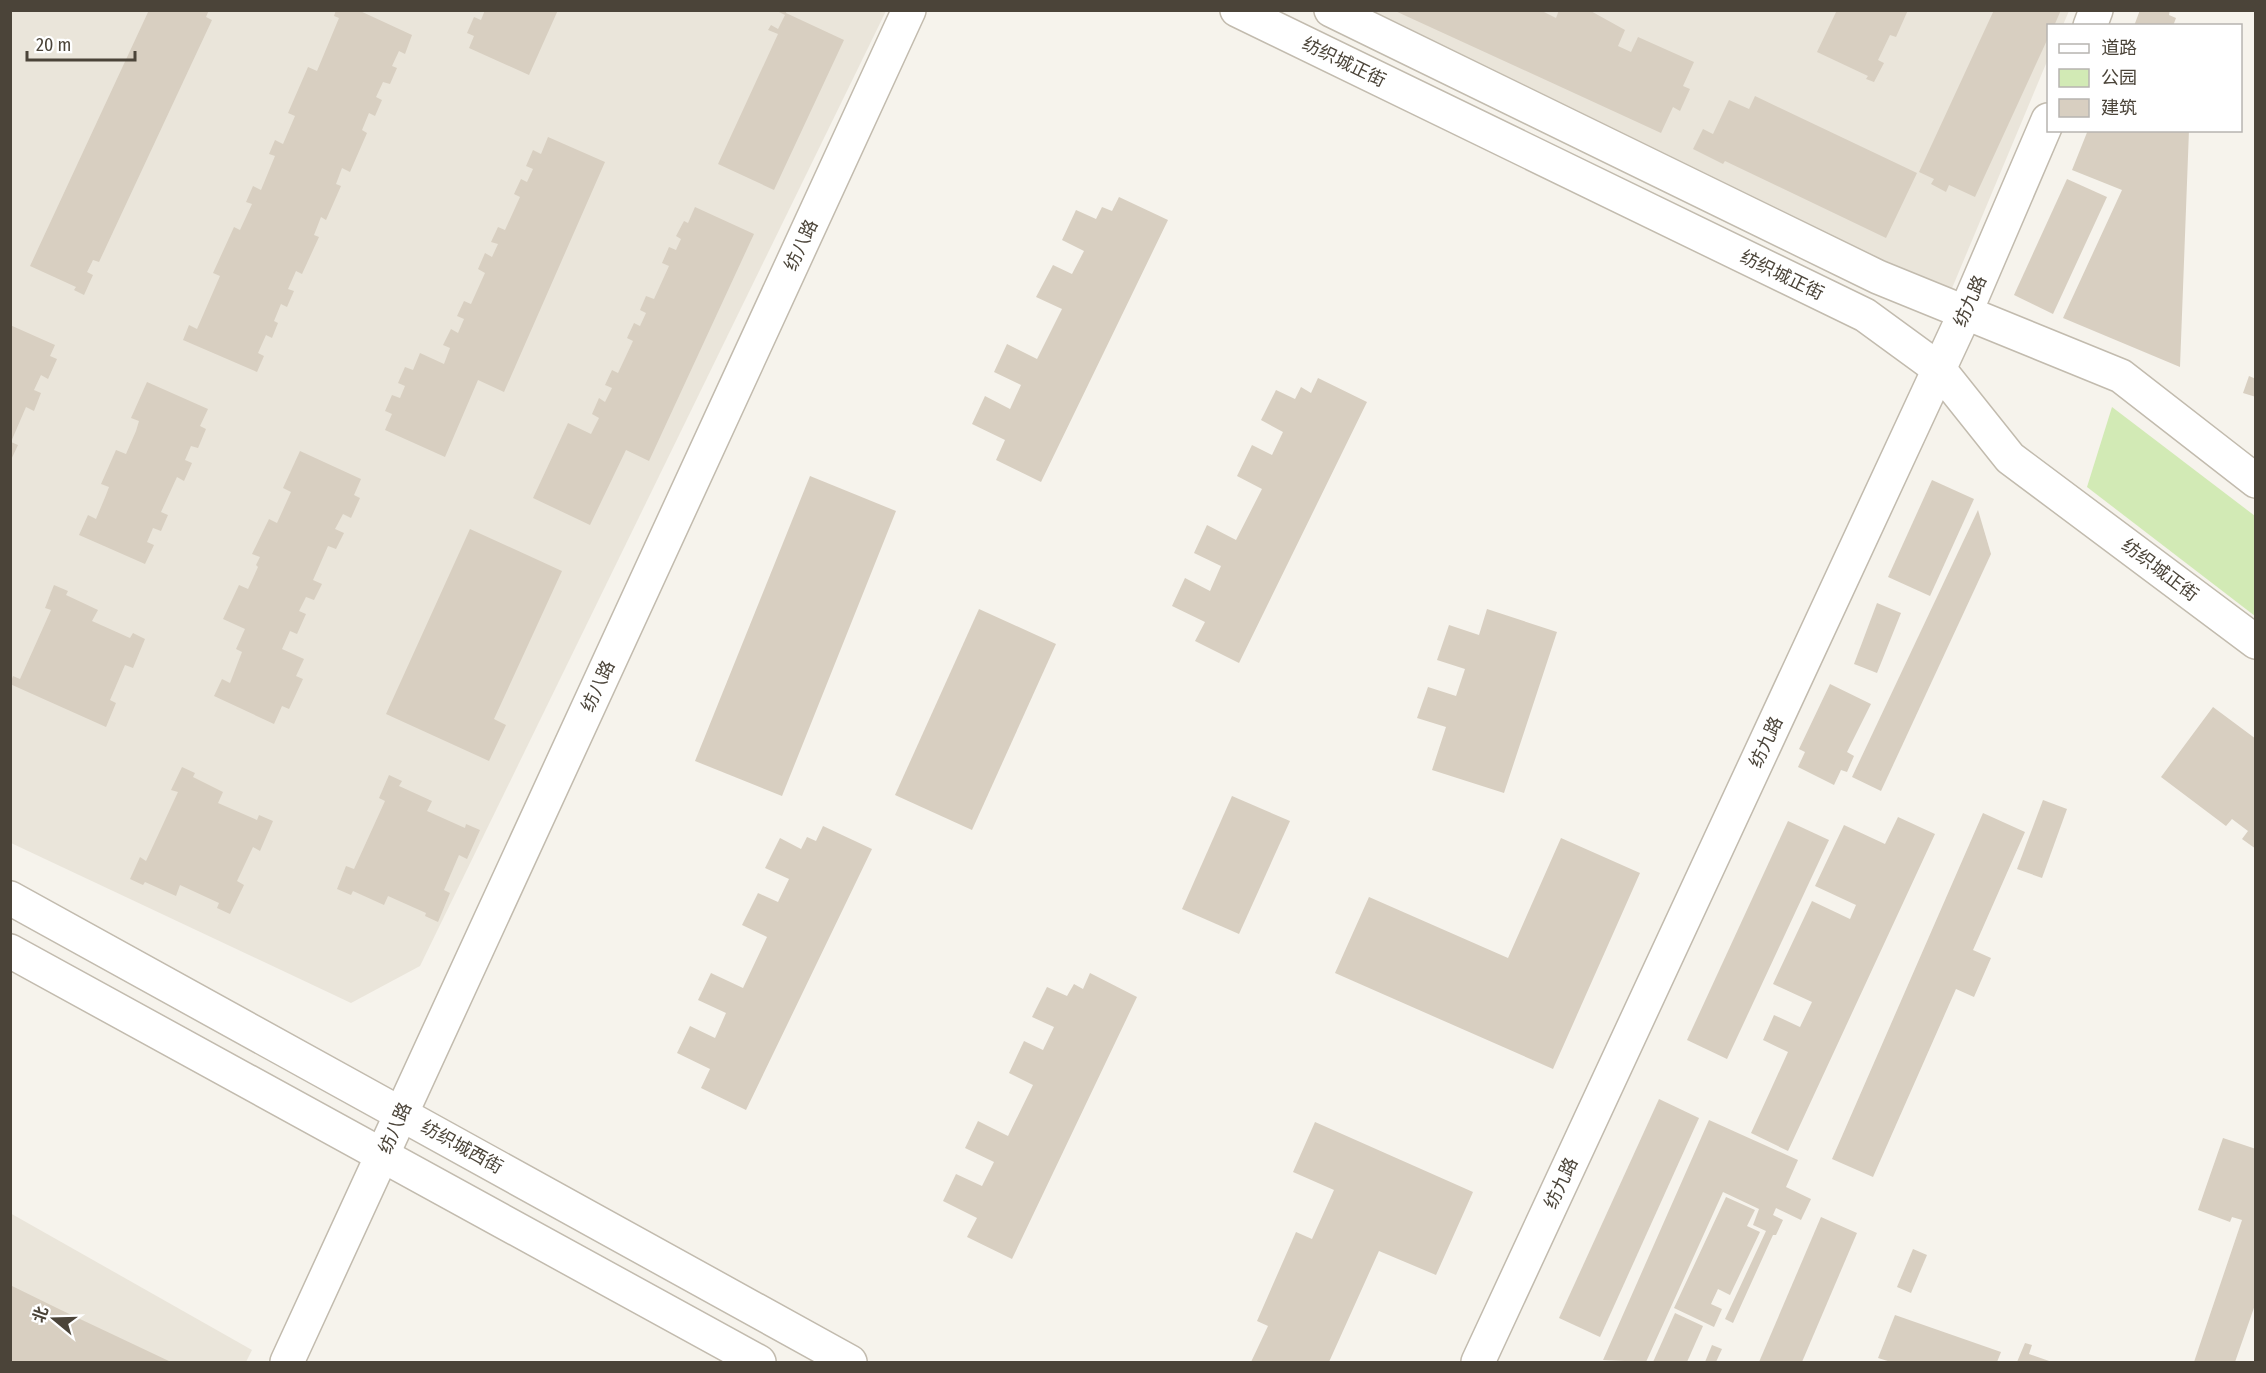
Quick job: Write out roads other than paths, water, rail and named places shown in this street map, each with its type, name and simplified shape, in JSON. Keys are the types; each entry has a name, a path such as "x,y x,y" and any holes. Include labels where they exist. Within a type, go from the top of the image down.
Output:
{"street":[{"name":"纺八路","path":"287,1362 909,10"},
{"name":"纺织城正街","path":"1237,10 1865,315 1939,369 2010,458 2256,642"},
{"path":"1331,10 1878,277 2121,376 2256,481"},
{"name":"纺九路","path":"1478,1362 1966,311 2047,125"},
{"name":"纺织城西街","path":"10,898 849,1362"},
{"path":"10,951 759,1362"}]}
